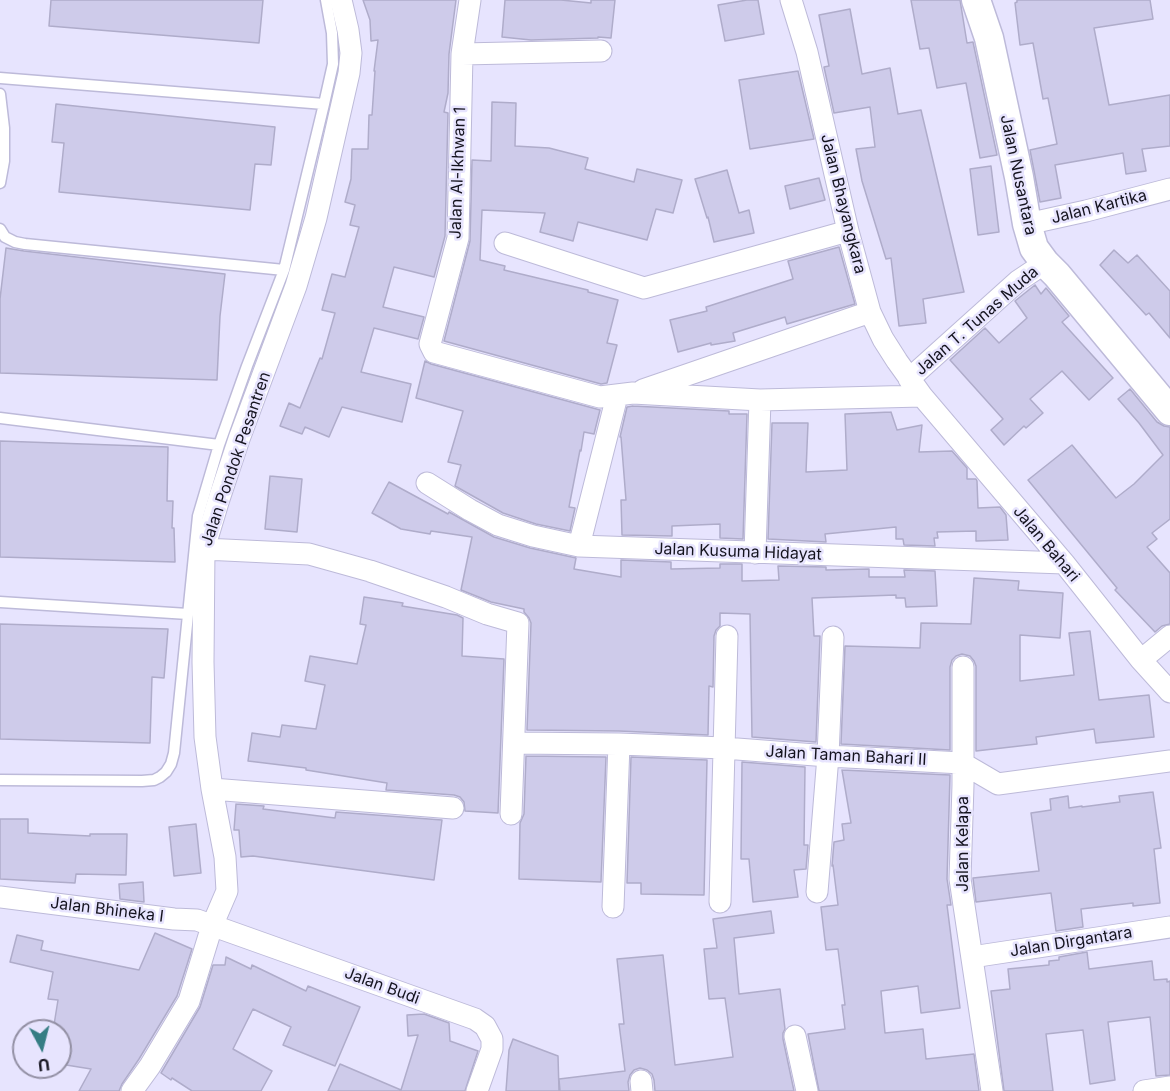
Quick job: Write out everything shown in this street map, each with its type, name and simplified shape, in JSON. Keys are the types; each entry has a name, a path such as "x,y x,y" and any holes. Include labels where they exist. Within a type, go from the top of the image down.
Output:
{"main road":[{"name":"Jalan Nusantara","path":"976,0 989,38 1027,224 1035,248 1045,263 1170,411"}],"street":[{"name":"Jalan Pondok Pesantren","path":"132,1091 150,1066 189,1001 213,926 227,891 225,857 212,789 206,736 203,662 204,549 239,439 296,286 316,218 349,73 351,53 341,0"},
{"name":"Jalan Al-Ikhwan 1","path":"470,0 462,54 458,238 430,344 434,352 600,397 625,394"},
{"name":"Jalan Bhayangkara","path":"791,0 807,52 848,231 870,312 883,339 922,396"},
{"path":"462,54 601,51"},
{"name":"Jalan Kartika","path":"1027,224 1170,189"},
{"path":"505,243 644,288 848,231"},
{"name":"Jalan T. Tunas Muda","path":"909,379 1018,282 1045,263"},
{"path":"625,394 870,312"},
{"path":"625,394 760,400 922,396"},
{"path":"579,546 625,394"},
{"name":"Jalan Bahari","path":"922,396 1170,692"},
{"path":"755,553 760,400"},
{"name":"Jalan Kusuma Hidayat","path":"427,483 498,525 533,536 579,546 1064,563"},
{"path":"204,549 309,554 370,571 518,623 511,814"},
{"path":"720,902 727,636"},
{"path":"1141,660 1170,636"},
{"path":"817,892 828,756 833,637"},
{"name":"Jalan Kelapa","path":"963,667 960,879 992,1091"},
{"name":"Jalan Taman Bahari II","path":"514,743 724,748 963,763 998,784 1170,761"},
{"path":"613,907 619,744"},
{"path":"212,789 453,808"},
{"name":"Jalan Bhineka I","path":"0,897 197,920 213,926"},
{"name":"Jalan Budi","path":"213,926 475,1019 485,1026 492,1039 492,1049 477,1091"},
{"name":"Jalan Dirgantara","path":"972,957 1170,927"},
{"path":"795,1036 807,1091"},
{"path":"1143,1091 1170,1087"}],"lane":[{"path":"0,780 154,780 166,772 174,753 198,516 219,445 284,270 333,64 332,33 326,0"},
{"path":"0,78 324,104"},
{"path":"0,94 4,128 4,161 0,183"},
{"path":"0,229 5,237 25,244 284,270"},
{"path":"0,418 219,445"},
{"path":"0,602 188,614"}],"building":[{"path":"51,0 263,0 259,43 49,26"},
{"path":"363,0 456,0 449,54 448,93 444,112 448,113 445,236 434,277 394,267 383,307 424,317 418,339 374,328 361,372 411,384 402,422 342,407 329,437 305,427 302,434 280,426 289,403 300,408 320,358 322,359 335,313 322,310 332,274 345,277 359,227 350,225 355,205 345,202 351,179 352,149 368,149 369,115 372,115 378,40 371,41 370,20"},
{"path":"505,0 561,0 591,3 591,0 615,0 611,38 531,40 502,37"},
{"path":"758,0 764,34 725,41 718,5"},
{"path":"911,0 960,0 967,43 973,42 997,155 980,158 966,83 937,88 929,48 920,49"},
{"path":"1017,0 1150,0 1153,19 1094,28 1109,105 1170,95 1170,146 1142,149 1146,171 1126,174 1123,153 1055,165 1061,198 1040,202 1030,150 1057,144 1048,98 1043,99 1033,43 1020,45 1015,3"},
{"path":"850,9 862,74 890,68 898,114 921,110 964,292 923,299 926,323 899,326 891,258 886,259 862,181 856,149 875,147 870,107 834,113 824,67 829,66 819,15"},
{"path":"798,71 814,139 750,149 739,80"},
{"path":"492,102 516,103 515,146 549,148 588,158 585,169 634,182 637,169 682,180 673,213 656,209 647,240 578,222 573,241 540,232 545,213 482,210 480,260 505,266 504,270 588,290 588,292 618,300 607,343 617,345 607,383 601,384 444,341 470,241 472,160 491,161"},
{"path":"56,104 275,127 271,165 255,164 250,210 59,192 64,143 52,142"},
{"path":"991,166 999,232 978,235 970,169"},
{"path":"727,170 739,213 749,210 754,233 714,242 695,179"},
{"path":"819,178 825,200 790,209 785,186"},
{"path":"839,247 855,304 787,324 785,317 733,333 735,341 711,345 711,343 678,352 670,320 707,311 706,307 793,279 788,261"},
{"path":"6,248 225,274 220,316 217,380 0,373 0,299"},
{"path":"1114,250 1128,263 1137,255 1170,291 1170,338 1149,313 1146,315 1100,265"},
{"path":"1035,285 1041,294 1046,288 1069,316 1062,322 1113,378 1089,400 1062,371 1030,399 1043,413 1026,428 1024,426 1004,445 991,430 1003,419 950,360 985,328 999,343 1027,318 1015,301"},
{"path":"425,361 600,410 594,434 584,432 569,507 575,508 570,531 536,524 503,513 455,486 461,465 448,462 463,411 416,398"},
{"path":"1130,389 1157,422 1170,427 1170,519 1152,533 1157,539 1147,547 1170,573 1170,624 1162,626 1155,632 1115,590 1117,588 1028,480 1072,445 1116,498 1134,484 1163,455 1118,399"},
{"path":"627,407 747,414 743,539 720,538 720,524 672,526 672,536 622,535 621,500 626,500 620,437"},
{"path":"891,412 897,430 922,425 919,452 952,451 967,468 967,479 977,481 978,508 1000,507 1006,515 1008,540 976,541 976,531 937,532 938,538 934,538 935,546 904,545 903,539 896,539 896,527 825,534 826,542 768,539 772,423 808,423 806,472 847,470 845,414"},
{"path":"0,441 168,447 167,501 173,501 172,528 174,528 175,562 0,557"},
{"path":"270,476 302,479 297,532 265,529"},
{"path":"389,482 494,537 576,558 574,569 621,577 621,560 671,562 671,569 720,568 720,564 742,564 742,581 779,580 778,566 826,567 826,570 869,569 869,577 905,577 904,570 935,571 937,606 906,607 905,598 896,598 896,595 812,598 814,636 820,636 816,742 752,737 750,614 720,613 720,626 714,636 713,687 709,686 708,735 527,730 531,623 524,609 491,602 461,590 472,537 401,529 372,513"},
{"path":"974,578 1019,581 1018,590 1063,593 1060,638 1020,635 1020,681 1074,675 1069,633 1090,631 1099,700 1149,695 1154,737 1096,743 1094,729 1036,737 1037,744 976,751 976,666 970,656 962,654 952,660 950,667 950,750 841,744 845,646 920,648 921,623 971,624"},
{"path":"364,597 457,615 463,618 462,656 504,659 498,813 465,811 464,802 460,797 454,795 386,790 387,783 306,770 306,768 248,761 252,733 280,737 282,725 316,729 325,685 305,681 310,656 357,664 366,625 360,624"},
{"path":"0,624 168,629 164,678 152,677 150,743 0,739"},
{"path":"526,756 606,757 601,882 519,879 520,823 524,814"},
{"path":"631,757 707,760 704,895 641,894 641,883 627,883"},
{"path":"742,762 805,767 804,845 808,845 806,869 794,870 798,897 753,902 749,859 741,859"},
{"path":"842,770 950,775 947,879 951,905 947,905 960,1008 921,1013 918,986 881,991 885,1033 923,1029 926,1059 974,1054 979,1091 819,1091 808,1034 845,1029 842,1005 845,1005 838,949 826,950 821,907 838,905 832,866 834,842 844,840 842,824 851,823"},
{"path":"1153,792 1161,848 1154,849 1160,903 1133,906 1133,903 1081,909 1083,927 1056,931 1051,893 976,902 973,878 1039,871 1031,813 1051,810 1050,799 1068,796 1069,808 1120,802 1119,796"},
{"path":"236,804 264,806 263,809 335,818 336,812 442,820 434,880 253,856 241,857 239,830 234,830"},
{"path":"0,819 28,819 28,833 90,836 90,834 127,834 126,875 76,874 75,883 0,879"},
{"path":"196,824 201,873 174,876 169,827"},
{"path":"143,882 144,902 120,899 119,884"},
{"path":"771,911 774,933 734,938 739,994 780,989 785,1029 783,1039 794,1091 655,1091 652,1074 640,1068 634,1070 630,1075 629,1091 560,1091 559,1079 625,1071 619,1024 624,1024 617,959 663,955 675,1065 733,1057 725,998 709,999 704,949 717,948 713,919"},
{"path":"155,933 192,949 177,996 119,1091 79,1091 91,1069 72,1066 72,1019 55,1019 58,1000 48,999 53,972 10,962 17,935 43,941 41,950 139,970"},
{"path":"1087,952 1089,969 1152,961 1154,980 1167,979 1167,982 1170,981 1170,1075 1156,1076 1150,1017 1108,1022 1115,1080 1090,1084 1083,1030 1046,1034 1053,1091 1004,1091 991,991 1010,989 1008,969 1049,965 1049,961 1059,960 1059,957"},
{"path":"226,957 251,969 252,965 306,991 308,986 360,1007 335,1066 283,1045 291,1027 253,1009 233,1049 272,1071 261,1091 192,1091 161,1073 200,1007 213,965 225,965"},
{"path":"424,1014 449,1023 450,1041 478,1051 465,1091 328,1091 340,1064 401,1090 418,1035 408,1036 407,1015"},
{"path":"513,1039 558,1056 559,1091 506,1091 509,1050"}]}
